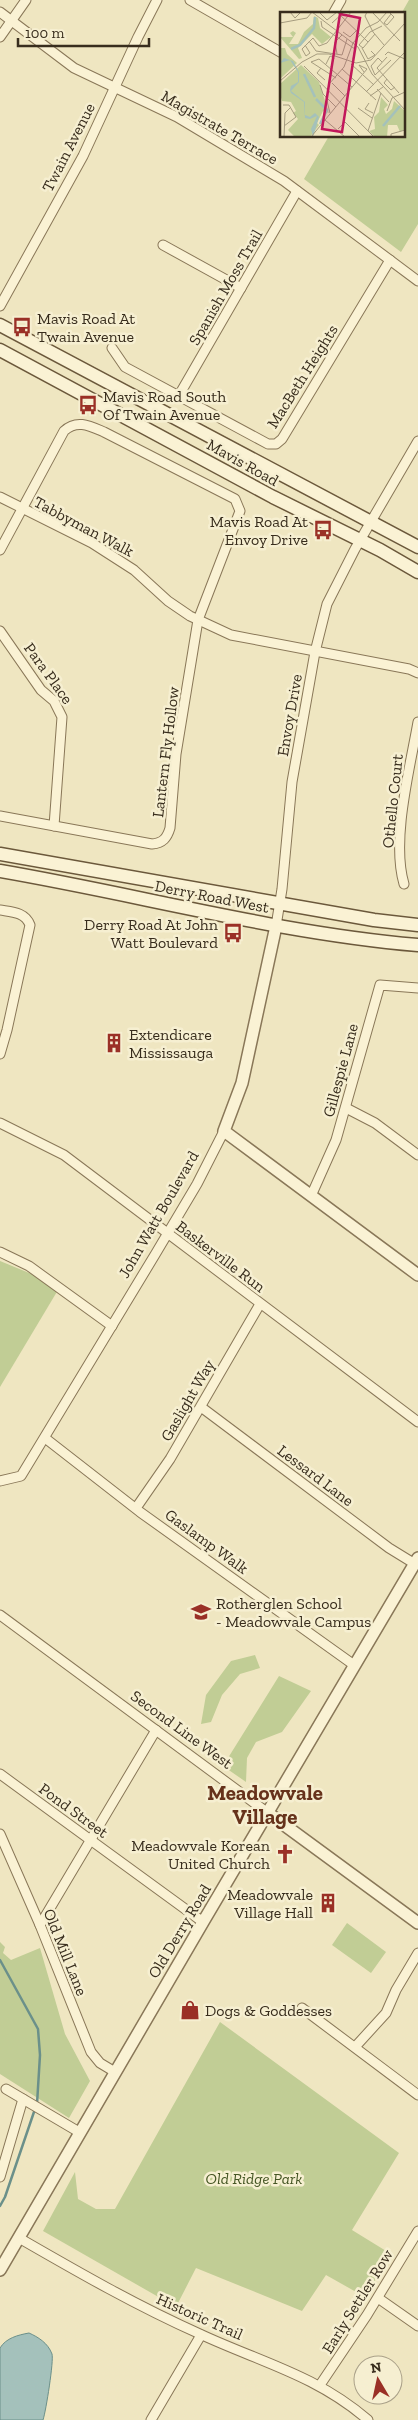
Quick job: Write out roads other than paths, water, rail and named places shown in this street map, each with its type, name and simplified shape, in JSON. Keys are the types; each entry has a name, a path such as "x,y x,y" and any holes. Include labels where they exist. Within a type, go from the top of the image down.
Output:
{"main road":[{"name":"Mavis Road","path":"0,325 418,547"},
{"name":"Mavis Road","path":"0,350 273,497 360,540 418,572"},
{"name":"Derry Road West","path":"0,854 374,920 418,925"},
{"name":"Derry Road West","path":"0,871 276,926 373,941 418,945"}],"street":[{"path":"0,37 26,0"},
{"name":"Twain Avenue","path":"0,306 83,156 157,0"},
{"path":"190,0 280,51"},
{"path":"334,12 341,0"},
{"name":"Magistrate Terrace","path":"0,12 74,68 177,117 297,191 418,281"},
{"name":"Spanish Moss Trail","path":"178,398 297,191"},
{"path":"163,245 241,288"},
{"name":"MacBeth Heights","path":"112,348 125,367 178,398 268,444 276,444 282,439 390,260"},
{"path":"0,550 64,431 70,426 82,423 104,432 235,498 240,511 198,620"},
{"name":"Envoy Drive","path":"276,926 292,782 315,652 327,604 360,540 418,441"},
{"name":"Tabbyman Walk","path":"0,497 99,548 134,570 168,602 198,620 231,635 315,652"},
{"name":"Lantern Fly Hollow","path":"0,816 152,844 158,844 167,837 170,828 176,754 198,620"},
{"name":"Para Place","path":"0,631 41,690 54,701 62,717 54,826"},
{"path":"315,652 409,669 418,673"},
{"name":"Othello Court","path":"404,884 400,867 404,805 418,722"},
{"path":"0,910 19,913 27,918 30,925 10,1020 0,1054"},
{"name":"John Watt Boulevard","path":"0,1481 21,1476 197,1184 224,1131 242,1083 276,926"},
{"name":"Gillespie Lane","path":"311,1196 336,1140 380,985 418,988"},
{"path":"346,1108 374,1123 418,1155"},
{"name":"Baskerville Run","path":"0,1123 64,1155 418,1422"},
{"path":"224,1131 418,1275"},
{"path":"0,1252 29,1266 112,1326"},
{"name":"Gaslight Way","path":"136,1508 170,1459 260,1304"},
{"name":"Lessard Lane","path":"201,1407 389,1548 416,1561"},
{"name":"Gaslamp Walk","path":"45,1438 136,1508 354,1665"},
{"name":"Old Derry Road","path":"0,2270 79,2132 416,1561"},
{"name":"Second Line West","path":"0,1614 418,1923"},
{"path":"40,1925 156,1730"},
{"name":"Pond Street","path":"0,1774 203,1922"},
{"name":"Old Mill Lane","path":"0,1834 40,1925 91,2052 100,2063 115,2072"},
{"path":"356,2047 386,2013 396,1990 418,1953"},
{"path":"302,2008 418,2095"},
{"path":"6,2089 79,2132"},
{"path":"0,2178 26,2101"},
{"name":"Early Settler Row","path":"320,2385 378,2298 418,2231"},
{"name":"Historic Trail","path":"19,2238 112,2292 201,2335 320,2385 349,2404 368,2420"},
{"path":"378,2298 418,2326"},
{"path":"151,2420 201,2335"}],"water":[{"path":"29,2333 45,2344 52,2354 52,2366 43,2420 0,2420 0,2348 9,2339"}],"waterway":[{"path":"0,1960 38,2029 40,2055 37,2104"},
{"path":"0,2206 5,2197 35,2109"}],"place":[{"name":"Mavis Road At Twain Avenue","path":"22,327"},
{"name":"Mavis Road South Of Twain Avenue","path":"88,405"},
{"name":"Mavis Road At Envoy Drive","path":"323,530"},
{"name":"Derry Road At John Watt Boulevard","path":"233,933"},
{"name":"Extendicare Mississauga","path":"114,1043"},
{"name":"Rotherglen School - Meadowvale Campus","path":"201,1612"},
{"name":"Meadowvale Korean United Church","path":"285,1854"},
{"name":"Meadowvale Village Hall","path":"328,1903"},
{"name":"Dogs & Goddesses","path":"190,2010"}],"district":[{"name":"Meadowvale Village","path":"265,1805"}],"park label":[{"name":"Old Ridge Park","path":"254,2178"}]}
